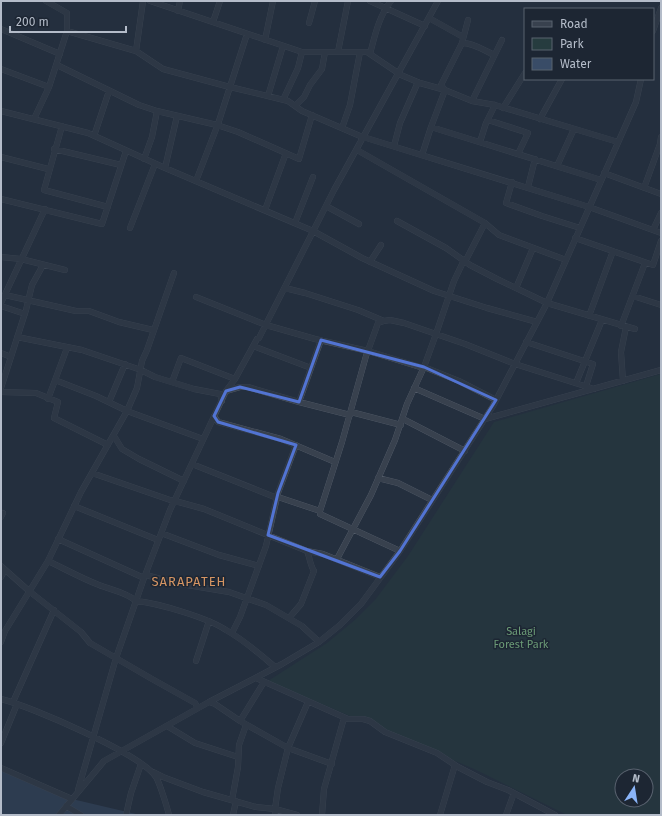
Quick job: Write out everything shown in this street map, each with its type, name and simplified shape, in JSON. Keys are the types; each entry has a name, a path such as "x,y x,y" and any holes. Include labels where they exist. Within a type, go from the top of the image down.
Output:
{"street":[{"path":"34,119 49,86 67,31 68,13 46,1"},
{"path":"136,51 143,1"},
{"path":"150,1 302,52 367,52 399,73 418,82 445,90 472,101 495,105 618,142"},
{"path":"178,11 180,1"},
{"path":"213,22 220,1"},
{"path":"265,40 273,1"},
{"path":"309,22 315,1"},
{"path":"338,52 348,1"},
{"path":"370,1 425,26"},
{"path":"370,54 376,31 386,8 391,1"},
{"path":"78,792 116,658 170,510 226,391 235,379 266,325 326,206 438,1"},
{"path":"654,28 661,8"},
{"path":"429,18 463,37"},
{"path":"445,90 441,85 462,43 468,20"},
{"path":"1,29 60,54"},
{"path":"67,31 136,51 163,69 288,101 312,115 364,137 528,187 661,233"},
{"path":"196,180 217,125 247,34"},
{"path":"472,101 502,40"},
{"path":"462,43 480,48 494,55"},
{"path":"268,96 283,46"},
{"path":"283,100 298,68 302,52"},
{"path":"295,106 304,97 310,85 322,70 325,52"},
{"path":"342,128 350,105 360,52"},
{"path":"56,65 139,106 157,112 217,125 238,132 299,159 312,115"},
{"path":"1,69 49,86"},
{"path":"503,108 524,75"},
{"path":"540,119 561,80"},
{"path":"59,815 104,761 209,702 282,664 319,642 356,610 400,551 465,451 496,400 547,303 636,102 641,80"},
{"path":"394,146 400,123 418,82"},
{"path":"422,155 430,127 445,90"},
{"path":"94,136 109,91"},
{"path":"480,142 495,105"},
{"path":"1,111 62,126 94,136 154,164 196,180 313,231 370,262 434,291 486,308 537,322"},
{"path":"144,159 152,137 157,112"},
{"path":"165,168 177,116"},
{"path":"488,120 528,133 518,154"},
{"path":"62,126 48,169 44,190 108,207"},
{"path":"430,127 601,180"},
{"path":"557,166 574,129"},
{"path":"644,188 660,144 661,137"},
{"path":"54,149 122,165"},
{"path":"357,150 412,183 484,223 499,234 566,260"},
{"path":"1,199 102,224 126,151"},
{"path":"265,210 286,153"},
{"path":"1,157 48,169"},
{"path":"528,187 535,159"},
{"path":"130,228 154,164"},
{"path":"604,173 661,194"},
{"path":"295,223 313,177"},
{"path":"512,182 506,202 542,216 580,228"},
{"path":"326,206 359,224"},
{"path":"1,303 45,209"},
{"path":"653,230 661,213"},
{"path":"397,221 446,248 497,279 547,303 635,329"},
{"path":"337,559 378,478 402,422 407,404 424,367 454,281 464,260 468,258 484,223"},
{"path":"575,238 653,266 661,241"},
{"path":"370,262 381,245"},
{"path":"516,288 533,248"},
{"path":"588,316 613,251"},
{"path":"1,257 21,259 65,270"},
{"path":"623,381 621,352 624,326 645,263"},
{"path":"1,388 29,301 32,285 43,265"},
{"path":"1,642 3,630 48,560 74,506 127,410 137,388 142,361 174,273"},
{"path":"285,288 358,310 384,321"},
{"path":"5,295 76,311 89,312 119,322 153,330"},
{"path":"633,296 661,305"},
{"path":"196,297 266,325 424,367 459,381 496,400"},
{"path":"1,306 25,314"},
{"path":"320,511 378,323 390,320 404,323 465,344 515,364 594,389"},
{"path":"576,383 584,360 602,320"},
{"path":"17,338 82,350 125,364 155,377 194,389 220,394 222,401"},
{"path":"300,402 321,340"},
{"path":"526,342 593,364 586,386"},
{"path":"253,346 311,368"},
{"path":"48,398 67,348"},
{"path":"1,353 11,357"},
{"path":"172,382 181,358 235,379"},
{"path":"109,402 125,364"},
{"path":"414,388 484,419 661,370"},
{"path":"55,380 127,410 203,439"},
{"path":"226,391 240,387 248,387 300,402 350,413 416,424 465,451"},
{"path":"1,392 36,393 58,402 54,418 108,445"},
{"path":"214,416 218,422 296,445 336,462"},
{"path":"114,436 122,449 184,481"},
{"path":"232,634 240,617 266,546 277,498 296,445"},
{"path":"192,464 277,498 320,511 320,514 400,551"},
{"path":"92,473 173,501 204,509 307,551 323,554 380,577"},
{"path":"378,478 398,483 432,500"},
{"path":"74,506 158,540"},
{"path":"161,533 219,555 258,566"},
{"path":"58,539 145,576 175,583 229,592 266,605 302,626 319,642"},
{"path":"289,618 301,604 314,571 307,551"},
{"path":"48,560 100,586 132,598 136,601 209,621 232,634 275,667"},
{"path":"1,577 3,568 29,591 81,632 90,643 195,703 198,708"},
{"path":"1,743 15,703 54,610"},
{"path":"196,661 209,621"},
{"path":"256,678 344,718 370,721 385,732 437,753 455,765 487,782 514,793 555,815"},
{"path":"240,721 264,682"},
{"path":"1,699 15,703 94,737 141,764 156,778 169,815"},
{"path":"209,702 215,704 246,725 288,748 332,764"},
{"path":"275,812 288,748 308,702"},
{"path":"322,815 324,789 344,718"},
{"path":"233,815 239,745 246,725"},
{"path":"166,726 195,743 238,757"},
{"path":"126,815 131,793 141,764"},
{"path":"440,815 455,765"},
{"path":"1,768 72,799"},
{"path":"147,769 180,784 203,792 275,812 297,815"},
{"path":"506,815 514,793"},
{"path":"66,806 82,815"}],"highlighted area":[{"path":"321,340 424,367 496,400 400,551 380,577 268,535 278,493 296,445 218,422 214,416 226,391 240,387 299,402"}],"green space":[{"name":"Salagi Forest Park","path":"661,374 661,815 567,815 474,769 268,681 327,643 356,619 375,600 408,556 494,422"}],"water":[{"path":"1,768 72,799 140,815 1,815"}],"district":[{"name":"SARAPATEH","path":"189,581"}]}
